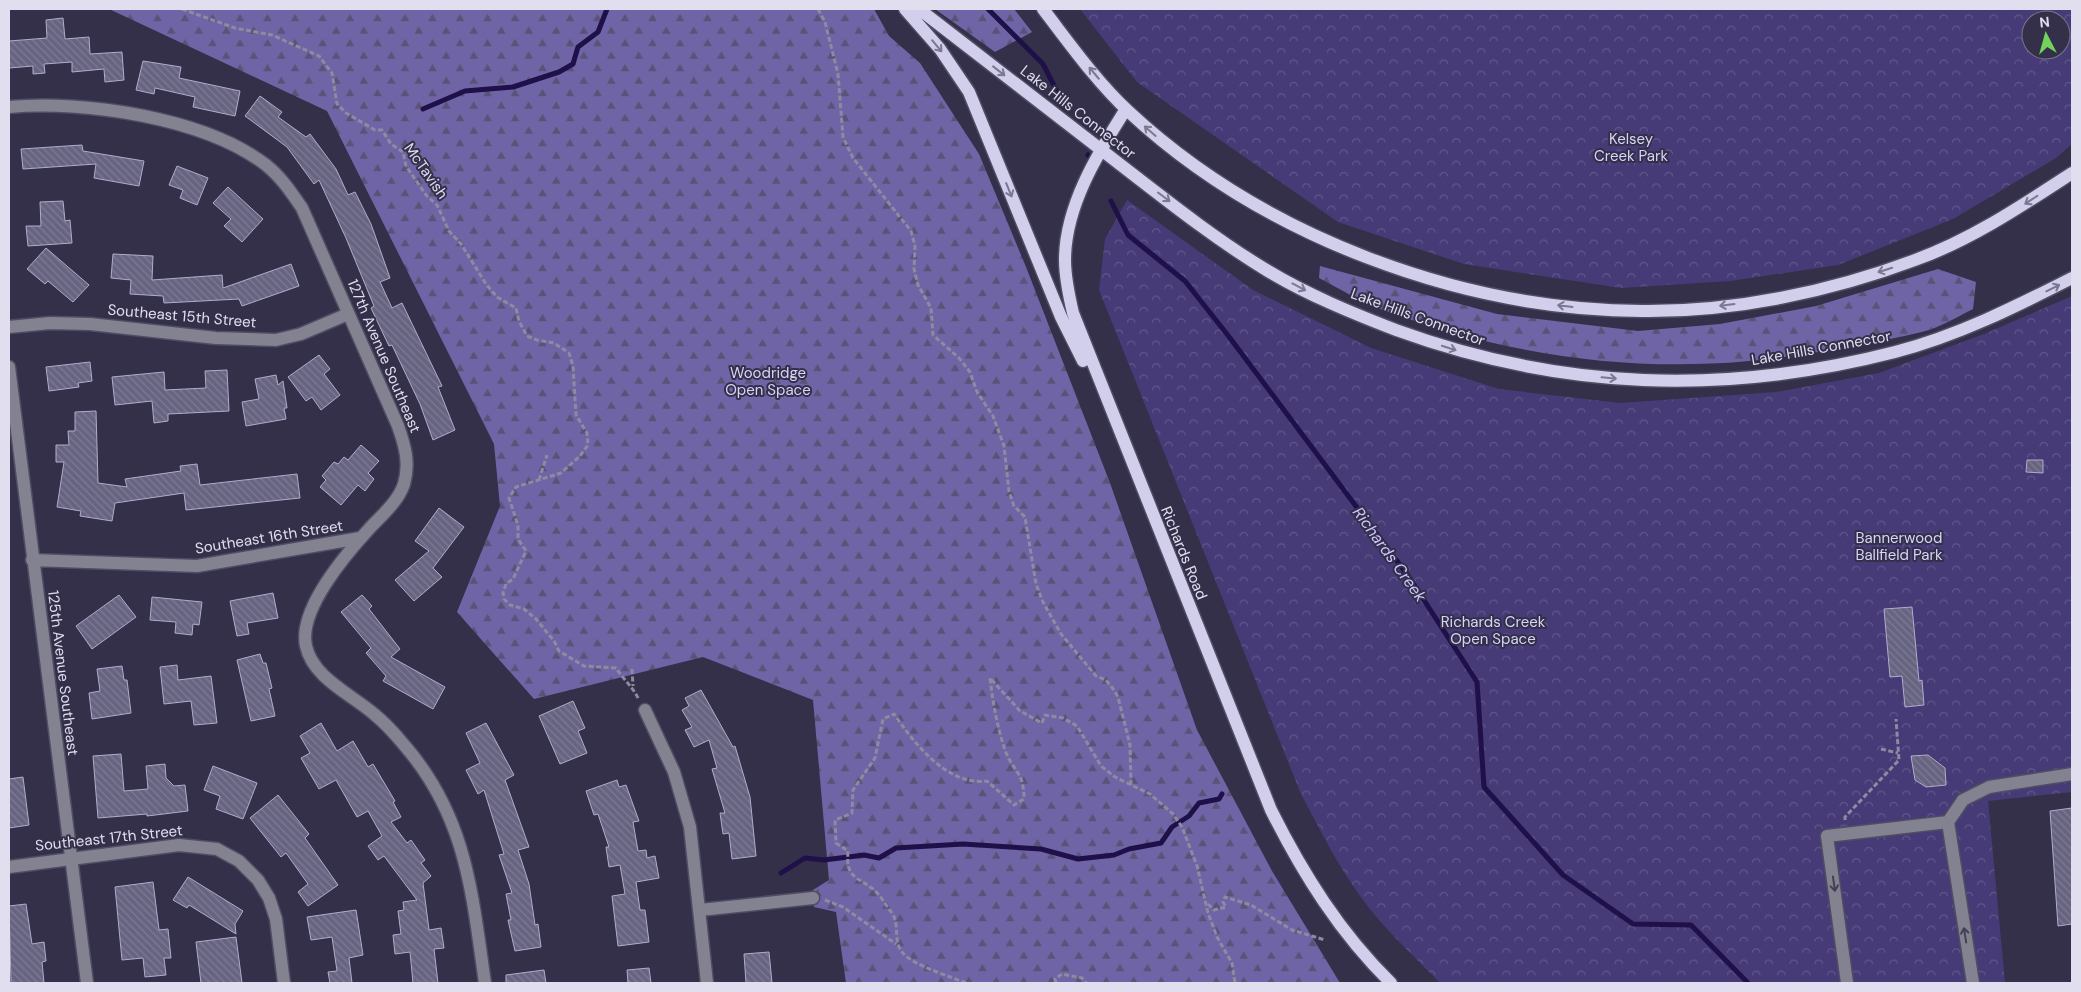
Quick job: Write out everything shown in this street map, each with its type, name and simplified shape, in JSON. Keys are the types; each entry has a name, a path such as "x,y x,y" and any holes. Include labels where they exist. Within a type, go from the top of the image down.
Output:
{"main road":[{"path":"905,9 940,49 968,92 1061,317 1113,419"},
{"name":"Lake Hills Connector","path":"919,9 1204,228 1270,271 1309,292 1368,319 1445,347 1496,361 1556,373 1667,382 1769,376 1836,365 1895,352 1937,339 2015,307 2072,278"},
{"name":"Lake Hills Connector","path":"1043,9 1074,50 1126,109 1172,149 1228,188 1265,210 1355,253 1441,281 1541,303 1585,309 1644,311 1693,309 1754,302 1854,280 1917,260 1956,241 2022,206 2072,173"},
{"name":"Richards Road","path":"1126,109 1102,150 1077,201 1065,260 1072,313 1258,780 1291,851 1339,924 1391,983"}],"street":[{"name":"127th Avenue Southeast","path":"9,107 39,104 98,107 169,123 209,135 246,152 282,179 302,208 313,229 348,314 398,426 408,461 403,486 397,498 360,538 320,593 308,615 305,644 310,659 318,671 374,714 406,747 428,777 450,819 465,858 485,983"},
{"name":"Southeast 15th Street","path":"9,327 50,323 90,324 216,338 276,340 301,334 348,314"},
{"name":"125th Avenue Southeast","path":"9,367 87,983"},
{"name":"Southeast 16th Street","path":"32,560 197,566 360,538"},
{"path":"645,710 663,746 684,802 690,826 707,983"},
{"path":"1973,983 1948,822 1963,800 1990,787 2072,774"},
{"path":"1847,983 1827,836 1948,822"},
{"name":"Southeast 17th Street","path":"9,866 179,845 217,849 240,861 258,880 269,898 276,919 284,983"},
{"path":"700,910 812,898"}],"path":[{"name":"McTavish","path":"182,9 235,28 272,35 319,56 332,73 337,104 346,113 375,130 382,130 391,144 403,152 406,166 426,195 437,205 454,238 461,244 490,290 497,297 516,308 519,321 527,336 554,343 569,353 573,366 576,415 587,433 588,444 580,456 561,473 538,480"},
{"path":"818,9 825,22 838,74 843,138 853,158 911,232 915,246 914,269 918,286 931,308 933,335 959,358 970,372 977,392 993,416 1004,446 1009,491 1014,506 1025,517 1036,584 1061,634 1096,676 1106,680 1114,690 1125,719 1130,745 1131,785"},
{"path":"547,455 538,480 516,487 509,498 518,524 518,539 526,551 520,568 513,579 506,584 503,593 504,599 510,605 524,609 536,619 559,651 584,666 616,668 624,681 634,687"},
{"path":"632,669 634,687 645,710"},
{"path":"897,945 894,916 874,890 856,880 850,873 847,863 848,851 836,843 835,820 852,813 853,790 875,758 883,719 894,714 920,748 937,763 963,779 975,783 987,781 1014,805 1024,799 1024,782 1006,753 993,711 990,678 1020,711 1042,723 1045,715 1063,718 1078,726 1101,766 1131,785 1150,794 1173,814 1182,827 1197,866 1208,912 1217,937 1232,963 1235,983"},
{"path":"1847,833 1845,817 1899,760 1896,720"},
{"path":"1881,749 1898,753"},
{"path":"1206,902 1214,910 1226,907 1223,902 1225,897 1251,905 1292,930 1324,940"},
{"path":"812,898 824,899 843,908 897,945 906,957 966,983"},
{"path":"1056,983 1055,979 1062,974 1082,978 1086,983"}],"green space":[{"name":"Woodridge Open Space","path":"109,9 874,9 889,36 920,63 979,154 1026,267 1110,483 1197,730 1272,871 1340,983 846,983 836,912 814,907 813,890 829,880 813,700 703,657 534,699 457,612 500,506 494,444 327,111"},
{"path":"935,9 1014,9 1032,32 995,52"},
{"name":"Kelsey Creek Park","path":"1080,9 2072,9 2072,144 2056,158 1953,219 1838,265 1730,281 1621,288 1464,264 1338,222 1137,82"},
{"name":"Richards Creek Open Space","path":"1127,200 1253,290 1371,348 1499,389 1620,403 1776,392 1879,373 1984,334 2072,296 2072,792 1988,801 2005,983 1440,983 1388,930 1360,896 1336,859 1301,794 1099,290 1105,239"},
{"path":"1320,266 1497,314 1638,331 1720,324 1816,306 1938,269 1976,282 1973,309 1929,330 1886,340 1785,357 1727,363 1669,364 1611,362 1553,355 1496,344 1439,329 1383,310 1351,295 1319,278"}],"building":[{"path":"63,18 65,39 89,37 90,54 122,52 124,80 105,82 104,69 72,72 72,62 44,64 45,73 33,74 33,66 9,68 9,41 47,38 46,20"},
{"path":"143,61 181,67 179,78 240,91 235,116 193,107 195,97 155,88 154,94 136,90"},
{"path":"260,96 282,112 278,117 306,137 310,134 336,169 348,195 355,192 371,224 390,278 380,282 392,308 402,303 442,386 438,387 455,430 433,440 420,404 392,345 389,346 371,308 374,306 346,238 319,180 314,184 287,147 245,116"},
{"path":"82,145 83,151 144,161 139,186 94,178 96,164 23,169 21,149"},
{"path":"177,166 208,178 197,205 180,198 183,190 169,185"},
{"path":"228,187 263,219 242,242 224,226 231,219 213,203"},
{"path":"63,201 65,221 70,220 72,243 28,246 26,226 41,226 40,202"},
{"path":"46,248 89,285 73,302 48,281 45,284 27,269"},
{"path":"113,254 153,256 152,280 222,275 223,288 291,264 299,286 242,306 239,299 164,303 163,296 130,294 131,280 111,278"},
{"path":"319,355 330,369 324,374 340,395 321,410 312,397 306,401 288,377"},
{"path":"90,362 92,381 78,383 79,387 49,391 46,367"},
{"path":"227,370 229,411 168,414 168,421 154,423 152,401 115,405 112,377 164,372 165,390 206,388 205,371"},
{"path":"276,375 278,385 283,381 287,408 284,408 286,419 246,426 242,402 259,399 255,379"},
{"path":"96,411 98,483 127,487 125,479 181,471 180,466 197,464 200,485 297,474 300,498 186,510 184,493 115,503 112,521 80,516 81,511 57,507 64,462 56,462 56,445 69,445 68,431 75,431 75,412"},
{"path":"361,445 379,461 368,473 374,479 365,491 358,485 341,505 320,487 326,480 322,476 334,462 338,464 344,457 348,460"},
{"path":"2027,460 2043,460 2043,473 2026,472"},
{"path":"439,508 464,527 433,568 442,577 414,601 395,580 429,551 415,541"},
{"path":"273,593 278,618 247,623 249,634 237,636 230,601"},
{"path":"119,595 136,617 92,649 76,626"},
{"path":"362,595 372,606 369,609 400,649 391,657 445,687 433,709 383,681 386,676 366,653 371,648 341,612"},
{"path":"152,597 202,602 199,625 193,624 192,635 175,633 176,622 150,620"},
{"path":"1912,607 1919,681 1922,680 1924,705 1905,707 1902,676 1890,677 1884,609"},
{"path":"260,654 263,663 266,663 272,688 269,689 275,716 251,721 237,660"},
{"path":"177,665 178,680 211,676 217,723 194,725 191,701 164,704 160,667"},
{"path":"122,666 124,680 127,680 131,713 92,719 89,693 100,691 97,669"},
{"path":"701,690 733,747 735,746 750,797 756,856 732,859 729,833 723,834 720,813 725,813 712,769 717,768 709,740 694,747 685,730 692,727 682,710 689,706 685,698"},
{"path":"573,701 585,728 578,731 587,753 560,764 539,716"},
{"path":"321,723 337,751 353,741 368,767 373,764 395,801 393,802 401,817 391,822 407,843 411,840 425,860 421,863 431,876 423,883 429,930 441,928 444,948 434,949 438,983 413,983 410,952 395,954 393,935 401,934 398,911 404,910 403,902 417,900 384,856 378,860 368,846 382,836 368,811 357,817 336,780 319,789 301,758 310,753 300,736"},
{"path":"486,723 514,775 505,780 529,847 518,850 529,884 535,925 538,924 541,947 515,951 508,920 511,920 506,894 512,893 499,855 504,854 484,790 478,794 466,770 480,763 466,733"},
{"path":"121,754 124,791 148,789 146,766 165,764 166,778 174,786 185,785 188,811 147,816 147,814 98,818 93,756"},
{"path":"1928,755 1945,768 1946,785 1926,787 1915,780 1911,756"},
{"path":"213,766 257,783 243,819 216,809 220,796 204,790"},
{"path":"23,777 29,825 9,828 9,779"},
{"path":"617,780 619,787 626,785 639,821 633,822 638,851 646,850 647,858 655,856 659,878 636,882 640,910 645,910 649,942 618,946 612,896 625,894 620,865 609,867 606,847 609,847 598,814 594,815 586,791"},
{"path":"278,795 309,834 305,838 338,885 308,906 298,892 308,884 286,853 281,857 250,818"},
{"path":"2072,808 2072,924 2058,926 2050,811"},
{"path":"188,877 243,911 235,924 236,934 189,905 187,908 173,900"},
{"path":"153,882 159,930 168,929 171,958 164,958 166,975 145,977 143,958 122,960 115,887"},
{"path":"26,904 32,944 44,942 46,961 42,962 44,983 11,983 9,906"},
{"path":"356,910 363,955 349,958 352,983 330,983 328,972 337,971 332,937 311,940 307,917"},
{"path":"236,937 242,983 201,983 196,942"},
{"path":"769,952 772,983 746,983 744,954"},
{"path":"649,968 651,983 628,983 627,970"},
{"path":"544,970 546,983 506,983 506,975"}],"waterway":[{"path":"423,109 465,91 513,87 559,72 573,64 578,47 598,32 607,9"},
{"name":"Richards Creek","path":"988,9 1043,64 1065,107"},
{"name":"Richards Creek","path":"1111,201 1128,235 1185,281 1230,338 1409,577 1477,682 1484,787 1563,875 1633,924 1691,925 1748,983"},
{"path":"781,873 805,858 824,860 864,855 879,858 896,848 963,844 1041,849 1078,859 1114,855 1129,849 1161,843 1172,827 1189,816 1199,803 1219,799 1222,794"}],"park label":[{"name":"Bannerwood Ballfield Park","path":"1899,546"}]}
